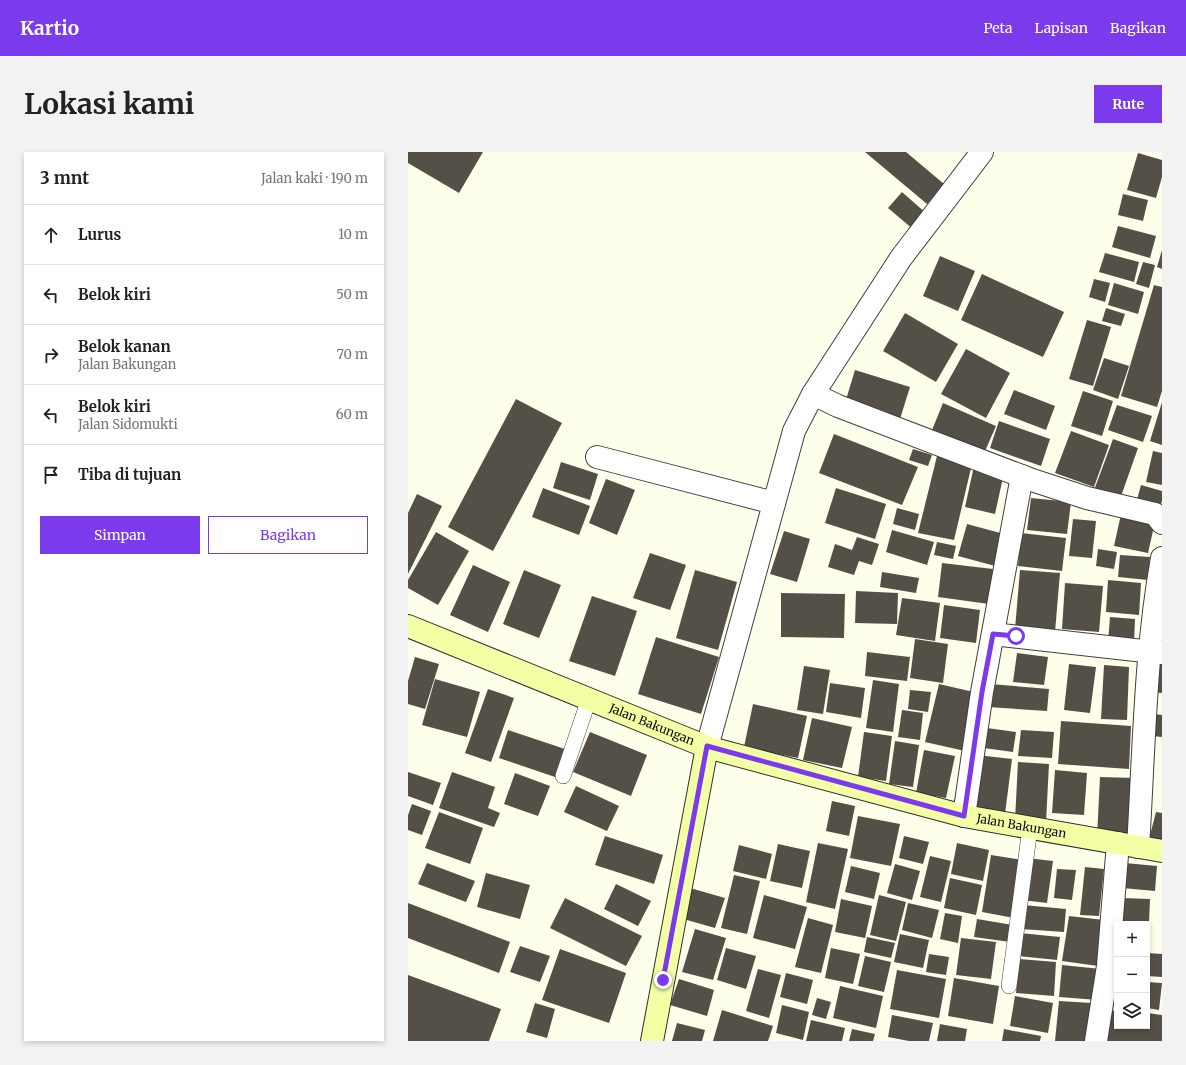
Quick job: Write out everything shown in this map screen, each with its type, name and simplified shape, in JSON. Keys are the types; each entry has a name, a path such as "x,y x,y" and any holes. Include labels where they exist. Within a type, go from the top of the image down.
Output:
{"main road":[{"name":"Jalan Bakungan","path":"408,626 707,746 964,816 1162,851"},
{"path":"652,1041 707,746"}],"street":[{"path":"707,746 794,432 813,394 901,258 982,152"},
{"path":"813,394 867,418 1022,476 1088,498 1150,512 1154,514 1162,523"},
{"path":"597,457 774,503"},
{"path":"964,816 982,692 1022,476"},
{"path":"1096,1041 1128,845 1156,652 1155,598 1162,558"},
{"path":"993,634 1156,652"}],"lane":[{"path":"563,776 589,699"},
{"path":"1009,986 1030,828"}],"building":[{"path":"408,152 483,152 459,193 408,163"},
{"path":"865,152 906,152 944,184 927,204"},
{"path":"1138,153 1162,160 1162,177 1156,198 1127,190"},
{"path":"902,192 927,214 914,230 888,208"},
{"path":"1123,194 1148,200 1143,221 1118,215"},
{"path":"1118,226 1156,236 1150,258 1112,247"},
{"path":"1162,250 1162,269 1157,267"},
{"path":"1105,253 1139,262 1134,282 1099,272"},
{"path":"940,256 975,271 958,311 923,296"},
{"path":"1143,262 1155,265 1149,288 1136,284"},
{"path":"982,274 1064,312 1043,357 961,320"},
{"path":"1094,279 1110,283 1105,302 1089,297"},
{"path":"1114,283 1144,292 1138,314 1108,305"},
{"path":"1154,285 1162,287 1162,391 1157,407 1121,396"},
{"path":"1106,308 1125,314 1121,326 1102,321"},
{"path":"905,313 958,344 936,382 883,351"},
{"path":"1087,320 1111,327 1093,386 1069,379"},
{"path":"966,349 1010,373 986,418 941,394"},
{"path":"1104,358 1129,366 1118,399 1093,390"},
{"path":"855,370 910,387 900,419 845,403"},
{"path":"1014,390 1055,406 1046,430 1004,414"},
{"path":"1083,391 1113,401 1102,436 1071,426"},
{"path":"516,399 562,423 493,551 448,527"},
{"path":"1162,402 1162,445 1150,441"},
{"path":"943,403 996,426 982,458 930,435"},
{"path":"1117,405 1152,416 1143,442 1108,430"},
{"path":"999,421 1050,439 1041,466 990,448"},
{"path":"1071,431 1109,445 1094,487 1055,473"},
{"path":"834,434 918,467 902,505 819,473"},
{"path":"1113,439 1138,448 1119,502 1093,493"},
{"path":"913,449 932,455 928,466 909,460"},
{"path":"1153,451 1162,453 1162,485 1146,482"},
{"path":"937,456 972,464 954,540 918,533"},
{"path":"561,462 598,474 590,500 553,488"},
{"path":"974,466 1004,473 995,514 965,507"},
{"path":"606,479 635,490 617,535 589,523"},
{"path":"1141,485 1162,491 1162,501 1159,511 1136,503"},
{"path":"543,488 590,506 579,535 532,517"},
{"path":"836,488 886,504 875,539 825,523"},
{"path":"417,494 442,506 408,574 408,513"},
{"path":"1031,498 1071,502 1067,534 1027,530"},
{"path":"897,508 919,514 915,530 893,524"},
{"path":"1121,514 1155,522 1148,553 1114,546"},
{"path":"1073,519 1096,521 1092,558 1069,556"},
{"path":"967,524 1004,534 995,566 958,556"},
{"path":"892,530 934,542 927,565 886,552"},
{"path":"784,531 810,539 797,582 770,574"},
{"path":"436,532 469,551 438,605 408,588 408,580"},
{"path":"1021,533 1066,538 1062,571 1018,566"},
{"path":"857,537 879,544 872,565 859,561 854,575 828,567 835,544 852,550"},
{"path":"937,542 956,546 953,559 934,555"},
{"path":"1098,549 1117,552 1114,569 1096,566"},
{"path":"650,553 686,565 670,610 633,598"},
{"path":"1120,555 1150,557 1148,580 1118,577"},
{"path":"942,563 993,569 989,604 938,597"},
{"path":"473,565 510,582 488,632 450,615"},
{"path":"524,570 561,585 539,638 503,624"},
{"path":"695,570 737,582 718,650 676,638"},
{"path":"1020,570 1060,573 1055,632 1015,629"},
{"path":"882,572 919,578 916,593 880,587"},
{"path":"1108,580 1141,583 1139,615 1106,612"},
{"path":"1065,583 1103,586 1099,632 1062,629"},
{"path":"856,591 898,593 897,624 855,623"},
{"path":"781,593 845,594 844,638 781,637"},
{"path":"592,596 637,611 615,676 569,661"},
{"path":"902,598 940,603 935,641 896,635"},
{"path":"944,605 980,610 976,643 940,638"},
{"path":"1110,617 1135,619 1134,643 1108,642"},
{"path":"656,637 719,657 701,714 638,694"},
{"path":"915,639 948,644 943,683 910,678"},
{"path":"867,652 910,657 907,681 865,676"},
{"path":"1017,653 1048,657 1044,685 1013,682"},
{"path":"415,657 439,664 425,709 408,704 408,681"},
{"path":"1155,663 1162,664 1162,693 1151,692"},
{"path":"1069,664 1096,667 1090,713 1064,710"},
{"path":"1104,665 1129,667 1127,720 1101,719"},
{"path":"804,666 830,670 823,714 797,710"},
{"path":"435,679 480,692 467,737 422,725"},
{"path":"873,680 899,684 893,732 866,728"},
{"path":"830,683 865,688 861,718 826,712"},
{"path":"939,684 978,693 965,751 925,742"},
{"path":"990,684 1049,689 1047,711 988,707"},
{"path":"488,689 514,698 491,762 465,753"},
{"path":"910,690 931,692 928,712 908,709"},
{"path":"753,704 807,716 798,758 744,747"},
{"path":"902,710 923,713 920,740 898,737"},
{"path":"1155,714 1162,715 1162,737 1152,736"},
{"path":"812,718 852,727 842,768 803,760"},
{"path":"1061,721 1131,726 1129,769 1058,764"},
{"path":"987,728 1016,732 1013,752 984,748"},
{"path":"508,730 565,749 555,777 499,758"},
{"path":"1021,730 1054,732 1052,758 1018,756"},
{"path":"590,732 647,755 631,796 573,772"},
{"path":"864,732 892,736 886,781 858,777"},
{"path":"895,741 919,745 913,787 889,784"},
{"path":"924,750 955,756 946,798 916,793"},
{"path":"977,755 1012,759 1005,814 970,810"},
{"path":"1018,762 1049,764 1046,822 1015,820"},
{"path":"1055,770 1087,773 1084,815 1052,813"},
{"path":"408,772 441,783 433,805 408,796"},
{"path":"452,772 495,787 488,808 500,813 494,827 439,808"},
{"path":"515,773 550,786 538,816 504,804"},
{"path":"1100,777 1135,778 1132,839 1097,837"},
{"path":"576,786 619,806 607,831 564,812"},
{"path":"832,801 855,806 849,836 826,831"},
{"path":"412,804 431,811 422,835 408,830 408,815"},
{"path":"439,812 483,828 470,864 425,848"},
{"path":"1156,812 1162,813 1162,846 1148,843"},
{"path":"858,816 900,824 891,866 850,858"},
{"path":"605,836 663,855 654,884 595,865"},
{"path":"904,836 929,842 923,864 899,858"},
{"path":"818,843 848,849 835,909 806,902"},
{"path":"957,843 989,850 983,881 951,874"},
{"path":"778,844 810,851 802,888 770,881"},
{"path":"739,845 772,854 766,879 733,871"},
{"path":"991,855 1023,860 1014,918 982,912"},
{"path":"930,856 951,861 941,902 920,897"},
{"path":"1027,858 1053,861 1047,903 1022,900"},
{"path":"427,863 475,881 466,902 418,884"},
{"path":"1125,863 1157,866 1155,891 1122,888"},
{"path":"895,864 920,871 912,900 887,893"},
{"path":"851,866 880,873 874,899 845,892"},
{"path":"1085,867 1104,869 1099,916 1080,915"},
{"path":"1057,869 1076,870 1072,900 1054,898"},
{"path":"486,873 530,885 520,919 477,907"},
{"path":"734,875 760,881 747,934 721,928"},
{"path":"950,878 982,885 976,915 944,908"},
{"path":"616,884 651,901 638,926 604,909"},
{"path":"690,888 725,898 715,928 680,918"},
{"path":"764,895 807,907 795,949 753,938"},
{"path":"879,895 906,902 896,941 870,935"},
{"path":"565,898 642,936 626,966 550,928"},
{"path":"1122,898 1150,899 1149,921 1121,921"},
{"path":"841,899 872,906 865,938 835,932"},
{"path":"408,903 510,942 499,973 408,938"},
{"path":"908,903 939,910 932,938 902,930"},
{"path":"1023,905 1066,909 1064,932 1021,929"},
{"path":"945,913 962,916 958,943 940,939"},
{"path":"1069,916 1104,920 1098,966 1062,961"},
{"path":"808,918 833,925 821,973 795,967"},
{"path":"977,919 1013,925 1010,942 974,937"},
{"path":"695,929 726,938 713,980 682,972"},
{"path":"1020,933 1060,937 1057,960 1018,956"},
{"path":"900,934 929,940 923,968 894,962"},
{"path":"867,937 895,943 891,958 864,952"},
{"path":"961,938 996,942 991,979 956,975"},
{"path":"520,946 550,956 540,982 510,972"},
{"path":"726,948 756,956 746,989 717,980"},
{"path":"831,948 860,954 853,984 825,978"},
{"path":"560,949 626,973 609,1023 542,1000"},
{"path":"1150,953 1162,954 1162,977 1150,976"},
{"path":"929,954 949,957 946,975 926,972"},
{"path":"865,956 891,962 884,992 858,986"},
{"path":"1019,959 1056,962 1054,996 1016,993"},
{"path":"1062,965 1101,969 1098,1000 1059,997"},
{"path":"758,969 781,975 769,1018 746,1011"},
{"path":"897,970 946,979 939,1018 890,1009"},
{"path":"786,973 813,980 807,1004 780,997"},
{"path":"408,975 501,1009 489,1041 408,1041"},
{"path":"954,978 999,986 993,1024 948,1016"},
{"path":"679,979 714,990 707,1016 670,1005"},
{"path":"1150,982 1162,983 1159,1010 1150,1008"},
{"path":"840,986 883,996 876,1028 833,1018"},
{"path":"1114,988 1114,1006 1108,1005"},
{"path":"1015,996 1053,1003 1048,1033 1010,1026"},
{"path":"817,998 831,1002 826,1019 812,1015"},
{"path":"1059,1001 1092,1003 1089,1041 1055,1041"},
{"path":"535,1003 555,1009 547,1038 526,1032"},
{"path":"782,1005 809,1012 803,1040 776,1033"},
{"path":"722,1010 773,1026 768,1041 713,1041"},
{"path":"1104,1010 1114,1011 1114,1029 1150,1029 1150,1013 1162,1015 1162,1041 1101,1041"},
{"path":"892,1015 933,1023 929,1041 909,1041 888,1037"},
{"path":"811,1020 845,1028 842,1041 806,1041"},
{"path":"677,1023 705,1030 702,1041 672,1041"},
{"path":"940,1024 967,1029 965,1041 937,1041"},
{"path":"852,1029 875,1034 873,1041 849,1041"},
{"path":"1004,1029 1041,1036 1040,1041 1002,1041"}],"route":[{"path":"663,980 707,746 964,816 982,692 993,634 1016,636"}]}
